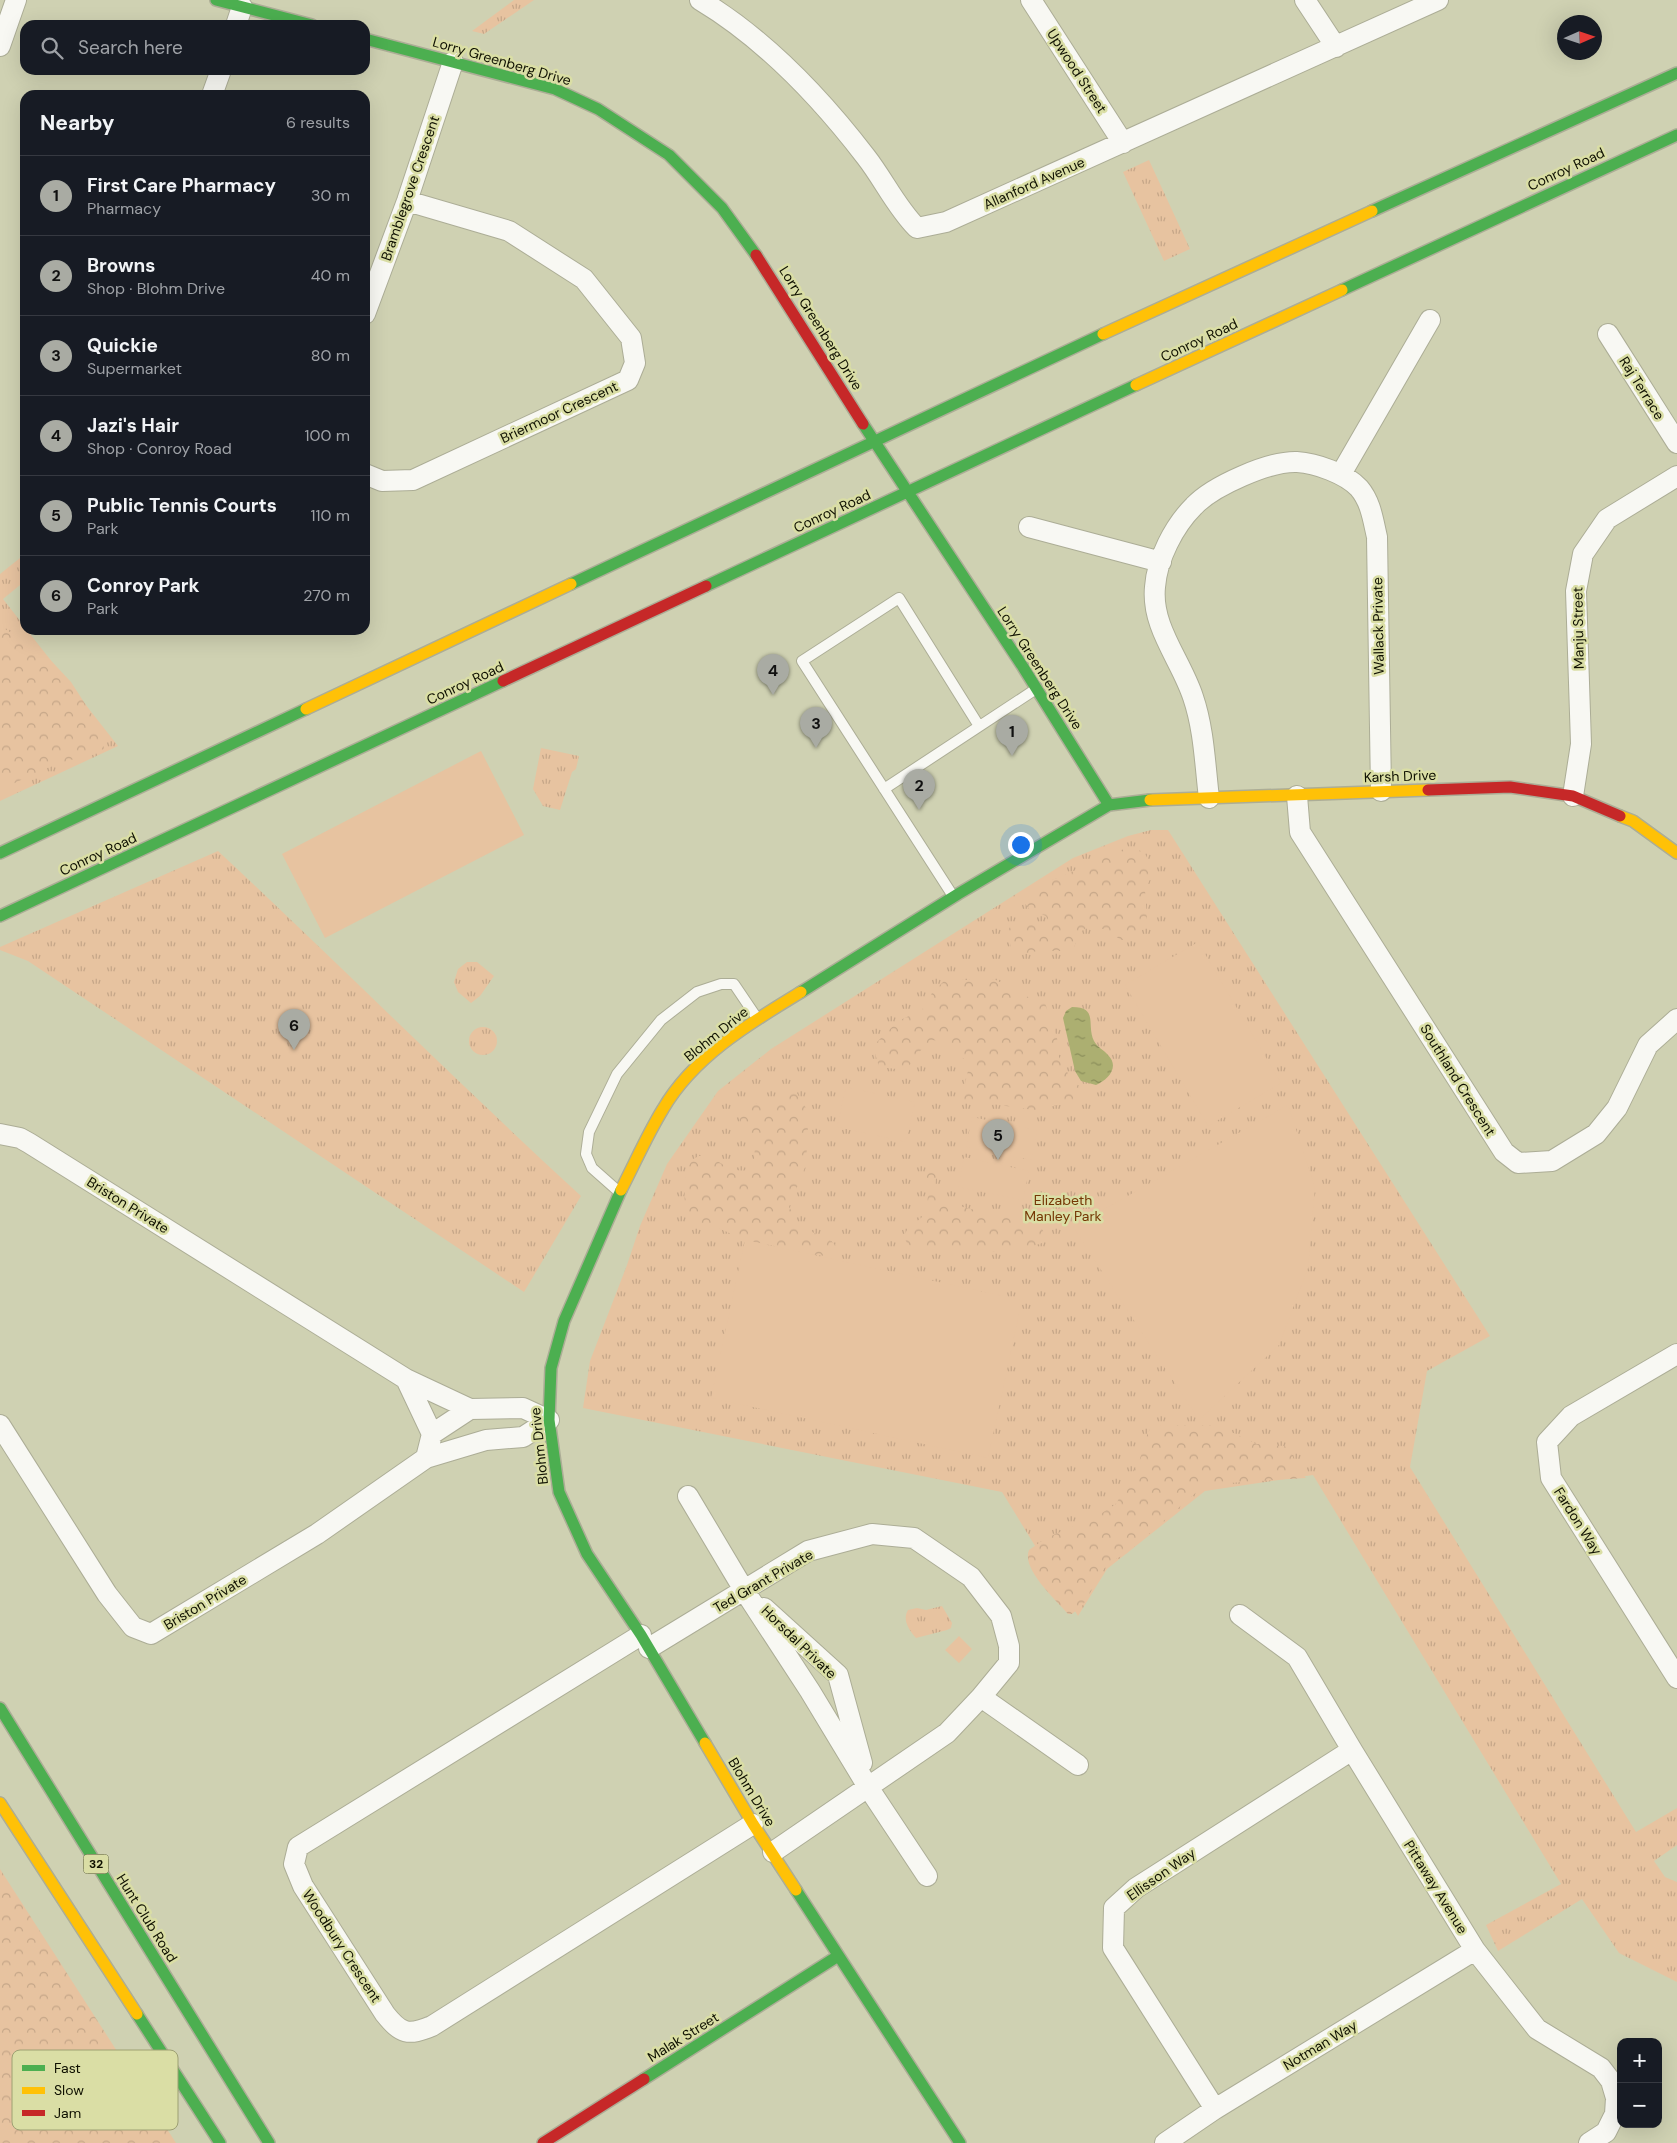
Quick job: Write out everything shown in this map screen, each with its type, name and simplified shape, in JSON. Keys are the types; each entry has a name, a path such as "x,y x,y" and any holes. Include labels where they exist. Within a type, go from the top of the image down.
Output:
{"main road":[{"path":"216,0 239,16 271,20"},
{"name":"Lorry Greenberg Drive","path":"370,40 555,89 598,109 669,155 722,208 769,273 874,442 1037,688 1109,805"},
{"path":"0,853 1218,280 1677,73"},
{"name":"Conroy Road","path":"0,916 1677,135"},
{"name":"Karsh Drive","path":"1109,805 1153,800 1510,788 1573,796 1633,821 1677,853"},
{"name":"Blohm Drive","path":"960,2143 838,1956 773,1852 753,1824 645,1642 587,1554 559,1492 549,1420 551,1368 564,1321 620,1192 663,1108 684,1079 712,1053 757,1019 954,896 1109,805"},
{"name":"Hunt Club Road","path":"0,1708 269,2143"},
{"path":"0,1802 160,2050"},
{"name":"Malak Street","path":"543,2143 838,1956"},
{"path":"178,2078 220,2143"}],"street":[{"path":"0,46 16,0"},
{"name":"Allanford Avenue","path":"700,0 749,34 809,91 844,129 872,166 905,216 917,228 946,222 1438,0"},
{"name":"Upwood Street","path":"1031,0 1123,143"},
{"path":"1305,0 1336,47"},
{"name":"Bramblegrove Crescent","path":"370,301 407,201 453,62"},
{"path":"214,90 219,75"},
{"name":"Briermoor Crescent","path":"370,476 382,481 413,480 628,380 635,363 631,338 584,278 509,231 407,201"},
{"path":"1341,474 1430,320"},
{"name":"Raj Terrace","path":"1608,334 1677,443"},
{"name":"Wallack Private","path":"1209,798 1200,727 1193,696 1159,622 1155,604 1155,586 1161,562 1165,549 1194,506 1228,484 1281,463 1298,462 1341,474 1359,488 1370,507 1377,537 1381,791"},
{"name":"Manju Street","path":"1573,796 1581,744 1576,591 1583,554 1607,519 1677,476"},
{"path":"1029,527 1161,562"},
{"name":"Southland Crescent","path":"1297,796 1300,832 1504,1152 1518,1162 1552,1161 1596,1134 1617,1108 1648,1045 1677,1019"},
{"name":"Briston Private","path":"0,1134 20,1138 29,1143 406,1379 470,1409 523,1408 549,1420"},
{"name":"Fardon Way","path":"1677,1354 1571,1416 1546,1442 1551,1478 1677,1678"},
{"path":"406,1379 432,1434 426,1458"},
{"path":"432,1434 470,1409"},
{"name":"Briston Private","path":"0,1425 107,1594 133,1627 151,1634 317,1534 426,1458 486,1440 523,1437 549,1420"},
{"name":"Horsdal Private","path":"688,1496 744,1590 810,1690 868,1787 927,1876"},
{"name":"Ted Grant Private","path":"645,1642 744,1590 808,1551 872,1534 914,1538 971,1577 1001,1616 1009,1646 1009,1663 981,1697 947,1733 773,1852"},
{"name":"Horsdal Private","path":"744,1590 838,1675 868,1787"},
{"name":"Pittaway Avenue","path":"1240,1615 1297,1657 1475,1950 1537,2028 1600,2068 1611,2081 1616,2098 1615,2114 1606,2132 1589,2143"},
{"name":"Woodbury Crescent","path":"645,1642 298,1847 294,1864 303,1886 386,2014 398,2029 416,2033 432,2026 753,1824"},
{"path":"981,1697 1078,1765"},
{"name":"Ellisson Way","path":"1215,2109 1113,1948 1114,1908 1136,1888 1352,1750"},
{"name":"Notman Way","path":"1165,2143 1215,2109 1475,1950"}],"lane":[{"path":"954,896 802,661 900,598 979,726"},
{"path":"884,789 1037,688"},
{"path":"620,1192 592,1168 586,1154 589,1132 617,1074 661,1020 697,992 721,984 734,984 757,1019"}],"green space":[{"path":"514,0 534,0 484,34 472,31"},
{"path":"1149,160 1190,249 1164,261 1123,172"},
{"path":"20,558 20,585 3,599 20,621 20,635 31,635 118,746 0,801 0,574"},
{"path":"0,626 43,652 71,682 102,730 104,749 44,769 0,790"},
{"path":"541,748 579,756 560,810 543,806 533,789"},
{"path":"481,751 524,835 325,938 282,854"},
{"name":"Elizabeth Manley Park","path":"1151,830 1168,830 1490,1336 1427,1371 1410,1467 1636,1832 1677,1808 1677,1845 1654,1861 1665,1877 1677,1882 1677,1982 1619,1953 1582,1899 1498,1951 1486,1925 1561,1884 1313,1475 1205,1491 1107,1569 1078,1616 1002,1492 583,1408 590,1361 640,1226 667,1164 718,1091 771,1049 1073,858 1128,836"},
{"path":"1134,848 1146,855 1153,873 1145,890 1147,919 1143,927 1131,940 1121,940 1105,929 1086,928 1079,933 1073,951 1037,951 1020,955 1012,950 1008,933 1011,926 1018,919 1042,929 1049,924 1046,916 1029,909 1024,902 1035,889 1092,861 1124,849"},
{"path":"218,851 581,1196 524,1292 28,961 0,950 0,947"},
{"path":"1198,942 1281,1083 1208,1126 1125,985"},
{"path":"467,962 477,962 494,976 480,996 471,1003 458,992 454,982 458,969"},
{"path":"945,980 996,980 1028,997 1045,1003 1057,1038 1059,1057 1072,1081 1087,1091 1085,1100 1034,1110 964,1100 958,1095 965,1084 969,1066 964,1059 934,1040 920,1051 906,1070 879,1067 873,1046 898,1021 922,1010 932,993"},
{"path":"483,1027 493,1031 497,1041 493,1051 483,1055 473,1051 469,1041 473,1031"},
{"path":"846,1087 915,1102 906,1142 837,1127"},
{"path":"785,1088 795,1090 806,1108 808,1125 806,1165 789,1207 802,1228 827,1238 841,1249 836,1257 817,1255 745,1240 716,1227 688,1224 686,1219 685,1188 688,1168 691,1162 698,1156 704,1156 732,1169 749,1171 754,1159 754,1137 742,1125 739,1117 740,1112 748,1102 766,1104 773,1101"},
{"path":"1288,1105 1315,1187 1308,1268 1279,1345 1199,1420 1073,1227"},
{"path":"972,1117 1037,1130 1031,1160 966,1147"},
{"path":"964,1157 1029,1171 1023,1200 958,1187"},
{"path":"930,1158 937,1163 935,1190 937,1198 973,1210 1019,1216 1034,1221 1045,1234 1042,1243 1025,1249 988,1252 971,1248 934,1251 908,1245 904,1237 905,1233 926,1211 928,1197 926,1160"},
{"path":"745,1240 1022,1300 988,1458 711,1398"},
{"path":"1164,1425 1216,1425 1257,1444 1284,1446 1289,1448 1298,1469 1306,1478 1213,1484 1200,1489 1127,1553 1107,1564 1083,1605 1072,1614 1068,1614 1048,1593 1035,1575 1028,1558 1029,1550 1046,1538 1094,1518 1116,1504 1139,1462 1148,1432 1151,1428"},
{"path":"942,1606 952,1623 951,1628 916,1638 906,1621 908,1610 917,1608 926,1610"},
{"path":"959,1636 972,1649 959,1663 945,1650"},
{"path":"0,1869 116,2050 12,2050 12,2130 168,2130 176,2143 0,2143"}],"water":[{"path":"1072,1007 1086,1010 1089,1014 1094,1041 1108,1055 1113,1064 1111,1073 1105,1080 1096,1085 1081,1081 1075,1071 1063,1018 1066,1011"}],"traffic: fast":[{"path":"216,0 293,20"},
{"path":"370,40 555,89 598,109 669,155 722,208 756,255"},
{"path":"1372,211 1677,73"},
{"path":"1342,290 1677,135"},
{"path":"571,584 1103,334"},
{"path":"706,586 1136,385"},
{"path":"863,424 1023,667 1109,805"},
{"path":"0,916 503,681"},
{"path":"0,853 306,709"},
{"path":"801,992 958,894 1109,805 1150,800"},
{"path":"621,1190 564,1321 551,1368 549,1420 559,1492 587,1554 641,1635 705,1743"},
{"path":"0,1708 269,2143"},
{"path":"796,1890 960,2143"},
{"path":"644,2079 838,1956"},
{"path":"137,2014 160,2050"},
{"path":"178,2078 220,2143"}],"traffic: slow":[{"path":"1103,334 1372,211"},
{"path":"1136,385 1342,290"},
{"path":"306,709 571,584"},
{"path":"1150,800 1428,790"},
{"path":"1620,816 1633,821 1677,853"},
{"path":"621,1190 663,1109 690,1073 724,1042 801,992"},
{"path":"705,1743 753,1824 796,1890"},
{"path":"0,1803 137,2014"}],"traffic: jam":[{"path":"756,255 863,424"},
{"path":"503,681 706,586"},
{"path":"1428,790 1510,787 1573,796 1620,816"},
{"path":"543,2143 644,2079"}],"place":[{"name":"Jazi's Hair","path":"773,695"},
{"name":"Quickie","path":"816,748"},
{"name":"First Care Pharmacy","path":"1012,756"},
{"name":"Browns","path":"919,810"},
{"name":"Conroy Park","path":"294,1050"},
{"name":"Public Tennis Courts","path":"998,1160"}]}
